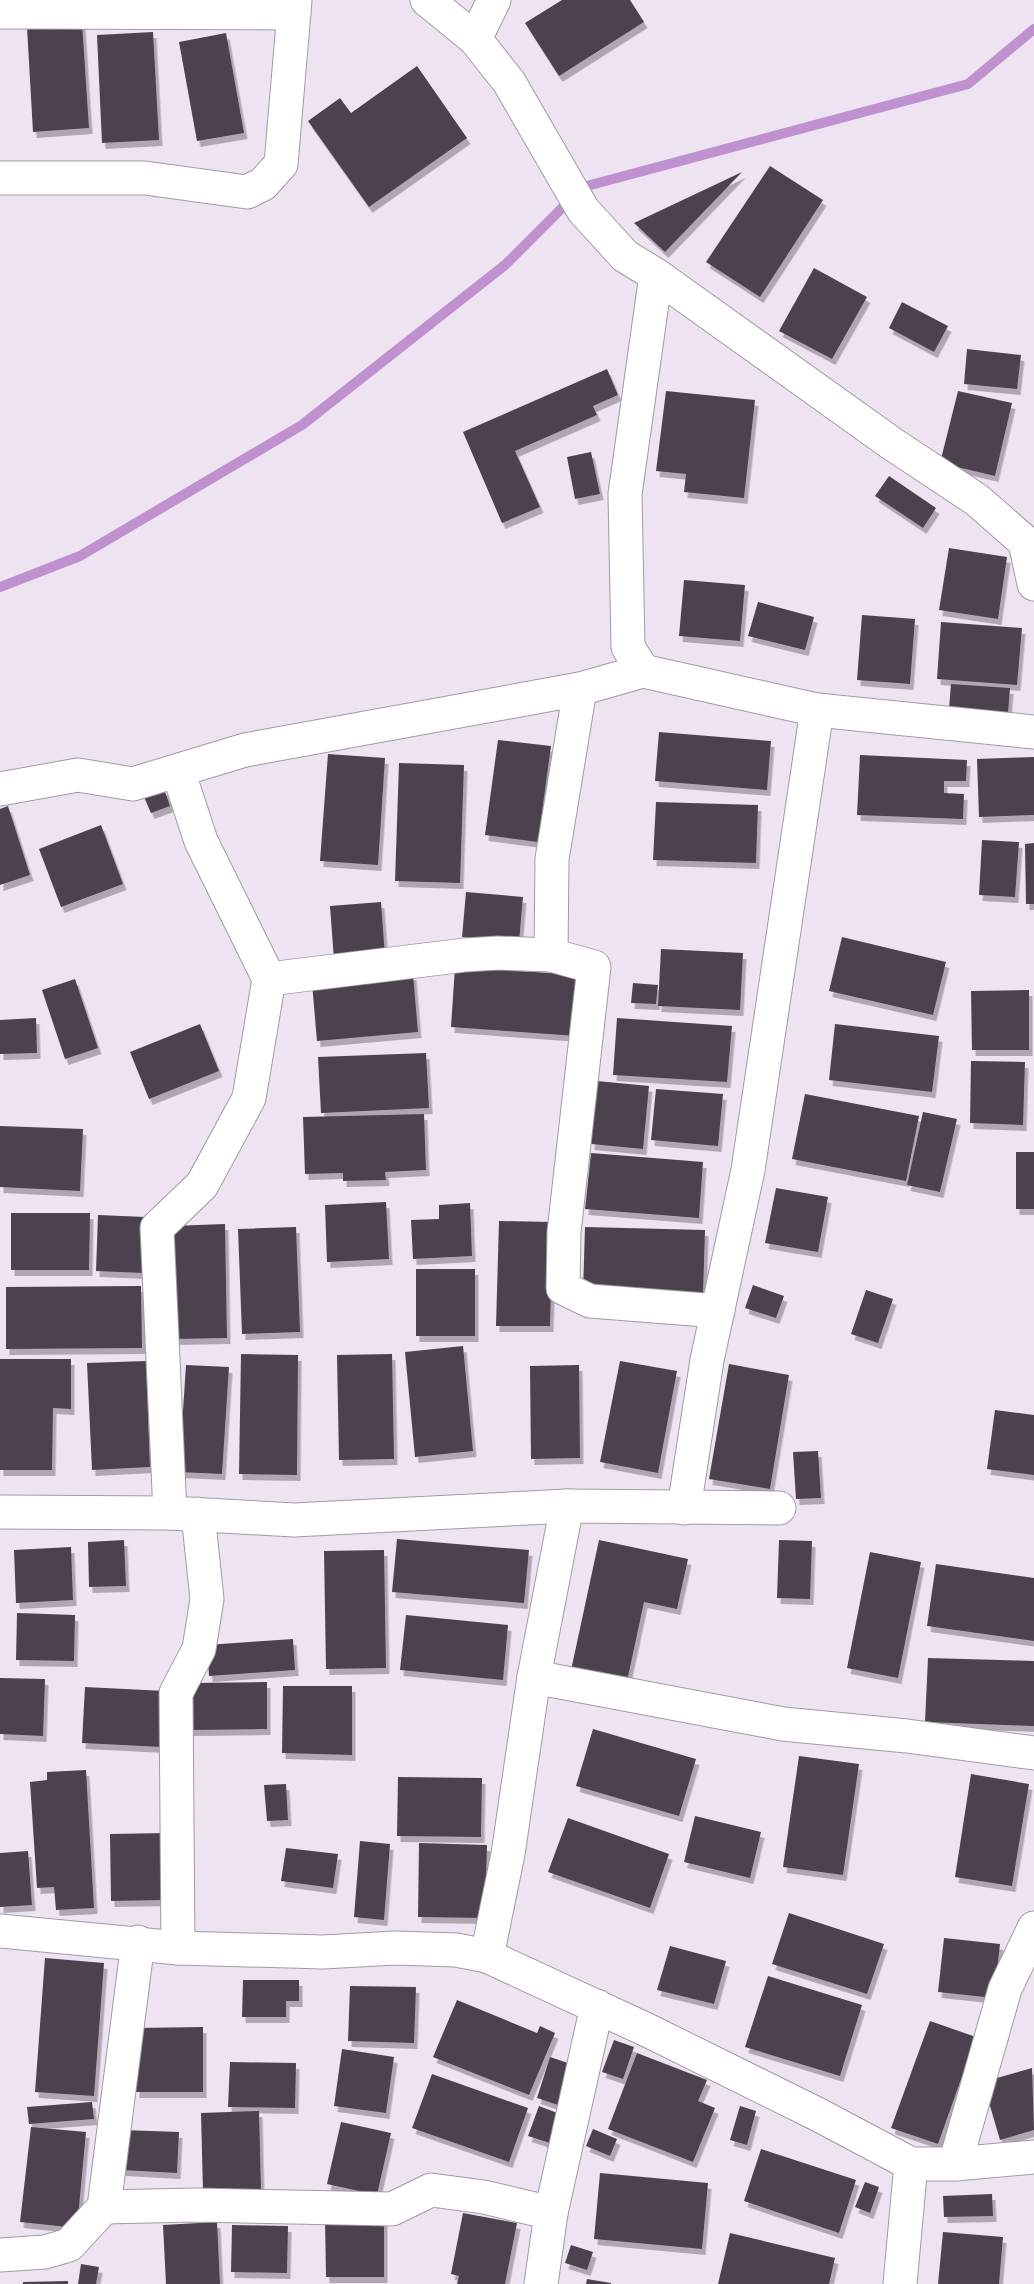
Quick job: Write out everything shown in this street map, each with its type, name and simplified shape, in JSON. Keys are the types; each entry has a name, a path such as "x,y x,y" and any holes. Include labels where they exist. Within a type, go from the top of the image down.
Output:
{"street":[{"path":"427,0 475,39 509,82 575,196 625,256 656,275 891,443 977,500 1025,542 1034,584"},
{"path":"475,39 494,0"},
{"path":"0,12 295,6 281,164 263,184 247,192 145,178 0,178"},
{"path":"643,671 628,646 625,494 656,275"},
{"path":"0,789 78,775 133,784 245,750 580,689 643,671 817,710 1034,732"},
{"path":"551,955 552,859 580,689"},
{"path":"684,1508 707,1360 748,1170 817,710"},
{"path":"178,771 201,841 268,979 249,1098 202,1185 158,1228 184,1514 207,1599 199,1649 176,1693 178,1948"},
{"path":"268,979 465,955 551,955 594,967 564,1232 563,1288 590,1301 718,1311"},
{"path":"487,1956 508,1854 534,1677 567,1506"},
{"path":"0,1512 184,1514 294,1520 567,1506 778,1508"},
{"path":"534,1677 783,1724 907,1736 1034,1753"},
{"path":"955,2164 1005,1989 1034,1928"},
{"path":"0,1931 138,1942 178,1948 323,1952 395,1948 456,1950 487,1956 597,2006 808,2109 911,2164 955,2164 1034,2157"},
{"path":"0,2255 45,2252 69,2245 104,2207 138,1942"},
{"path":"541,2284 551,2213 597,2006"},
{"path":"900,2284 911,2164"},
{"path":"104,2207 195,2205 392,2209 431,2190 484,2197 551,2213"}],"building":[{"path":"562,0 630,0 644,22 559,76 525,23"},
{"path":"82,23 89,128 33,132 27,27"},
{"path":"153,32 159,140 102,143 97,35"},
{"path":"226,33 244,133 197,141 179,42"},
{"path":"417,66 467,138 369,207 308,121 340,98 351,113"},
{"path":"770,166 823,200 760,297 706,262"},
{"path":"742,172 665,252 634,223"},
{"path":"814,268 867,297 832,359 779,331"},
{"path":"902,302 948,326 934,352 889,328"},
{"path":"967,349 1021,355 1017,389 964,384"},
{"path":"607,369 618,395 593,406 597,415 515,451 540,507 502,523 463,432"},
{"path":"666,391 755,400 744,498 684,492 686,474 656,471"},
{"path":"958,391 1012,403 995,476 940,463"},
{"path":"591,452 600,494 575,499 567,457"},
{"path":"889,476 936,508 923,528 875,496"},
{"path":"949,548 1007,557 998,619 939,610"},
{"path":"684,580 745,585 740,641 679,636"},
{"path":"758,602 814,617 805,650 748,636"},
{"path":"862,615 915,619 910,684 857,680"},
{"path":"941,622 1022,628 1017,685 937,679"},
{"path":"951,684 1010,688 1008,713 949,709"},
{"path":"659,732 771,741 767,790 655,781"},
{"path":"498,740 551,746 538,842 485,835"},
{"path":"328,754 385,758 378,865 320,861"},
{"path":"860,755 967,760 966,781 944,781 944,793 964,794 963,819 857,815"},
{"path":"1034,757 1034,815 979,817 977,759"},
{"path":"399,763 464,765 460,883 395,881"},
{"path":"164,789 170,806 151,813 144,797"},
{"path":"656,802 758,805 756,863 653,860"},
{"path":"8,806 30,875 0,885 0,809"},
{"path":"101,825 123,884 61,907 39,849"},
{"path":"982,840 1019,842 1015,897 979,895"},
{"path":"1034,843 1034,904 1026,904 1025,844"},
{"path":"466,892 523,897 519,942 462,937"},
{"path":"381,902 385,956 334,960 330,906"},
{"path":"842,937 946,962 933,1015 829,991"},
{"path":"661,949 743,953 740,1010 658,1006"},
{"path":"455,967 580,975 576,1036 451,1027"},
{"path":"413,974 418,1032 317,1041 312,983"},
{"path":"75,979 98,1048 65,1059 42,990"},
{"path":"633,983 658,985 656,1004 631,1003"},
{"path":"1029,990 1029,1050 972,1050 971,991"},
{"path":"36,1018 37,1053 0,1054 0,1020"},
{"path":"617,1018 732,1026 727,1082 613,1075"},
{"path":"200,1024 219,1071 149,1099 130,1052"},
{"path":"835,1024 939,1036 932,1092 829,1080"},
{"path":"426,1053 429,1108 321,1113 318,1057"},
{"path":"971,1061 1025,1062 1023,1125 970,1123"},
{"path":"597,1081 649,1086 643,1149 591,1144"},
{"path":"656,1089 723,1094 718,1146 651,1140"},
{"path":"805,1094 919,1116 906,1181 792,1159"},
{"path":"923,1112 957,1119 940,1192 907,1185"},
{"path":"424,1114 426,1170 385,1172 386,1180 343,1181 343,1173 305,1174 303,1117"},
{"path":"0,1126 83,1129 80,1191 0,1187"},
{"path":"1016,1152 1034,1152 1034,1209 1016,1209"},
{"path":"591,1153 703,1162 699,1218 585,1209"},
{"path":"776,1188 828,1197 818,1252 765,1243"},
{"path":"386,1202 389,1259 327,1262 325,1205"},
{"path":"470,1203 472,1256 413,1259 411,1220 439,1219 439,1205"},
{"path":"11,1213 90,1213 89,1270 11,1270"},
{"path":"98,1215 145,1217 143,1273 96,1271"},
{"path":"499,1221 553,1222 550,1326 496,1326"},
{"path":"225,1224 227,1338 174,1339 171,1226"},
{"path":"296,1227 300,1332 242,1334 238,1229"},
{"path":"585,1227 705,1230 703,1294 583,1291"},
{"path":"416,1269 475,1269 475,1336 416,1336"},
{"path":"753,1285 784,1296 776,1318 745,1308"},
{"path":"141,1286 142,1348 6,1349 6,1287"},
{"path":"866,1290 893,1299 878,1343 851,1334"},
{"path":"463,1346 473,1451 415,1457 405,1352"},
{"path":"241,1354 298,1355 297,1475 239,1474"},
{"path":"392,1354 394,1459 339,1460 337,1355"},
{"path":"0,1359 71,1359 71,1409 53,1408 52,1470 0,1470"},
{"path":"146,1361 150,1467 92,1470 87,1363"},
{"path":"620,1361 677,1371 658,1473 600,1462"},
{"path":"729,1364 789,1375 770,1489 709,1479"},
{"path":"186,1365 229,1367 222,1474 179,1472"},
{"path":"579,1365 580,1458 531,1459 530,1366"},
{"path":"995,1410 1034,1415 1034,1475 987,1469"},
{"path":"818,1451 821,1498 796,1499 793,1452"},
{"path":"397,1539 529,1550 524,1603 392,1592"},
{"path":"124,1540 126,1586 89,1587 88,1542"},
{"path":"599,1540 688,1559 677,1609 644,1602 626,1686 570,1675"},
{"path":"779,1540 812,1541 810,1599 777,1598"},
{"path":"71,1547 73,1600 16,1603 14,1550"},
{"path":"384,1550 386,1668 326,1669 324,1551"},
{"path":"870,1552 921,1562 898,1678 847,1668"},
{"path":"936,1564 1034,1578 1034,1641 927,1626"},
{"path":"17,1613 75,1615 74,1661 16,1660"},
{"path":"406,1615 508,1625 503,1680 400,1670"},
{"path":"293,1639 295,1670 209,1676 207,1645"},
{"path":"928,1658 1034,1661 1034,1726 925,1722"},
{"path":"0,1678 45,1679 43,1736 0,1734"},
{"path":"267,1682 267,1729 190,1730 189,1683"},
{"path":"283,1686 352,1686 352,1755 282,1753"},
{"path":"85,1687 165,1691 162,1747 82,1743"},
{"path":"593,1729 696,1759 679,1816 576,1786"},
{"path":"799,1756 859,1764 843,1875 783,1867"},
{"path":"86,1770 94,1908 56,1910 54,1887 37,1888 30,1782 47,1780 47,1772"},
{"path":"971,1774 1029,1784 1012,1886 955,1877"},
{"path":"398,1777 482,1778 481,1837 397,1836"},
{"path":"286,1784 288,1820 267,1821 264,1785"},
{"path":"695,1816 761,1832 750,1878 684,1862"},
{"path":"568,1818 669,1854 650,1908 548,1872"},
{"path":"166,1833 167,1900 111,1901 110,1834"},
{"path":"360,1841 390,1844 384,1920 354,1917"},
{"path":"419,1843 487,1845 485,1918 418,1917"},
{"path":"286,1848 338,1854 333,1888 281,1881"},
{"path":"28,1851 32,1905 0,1907 0,1853"},
{"path":"789,1913 884,1944 867,1994 772,1964"},
{"path":"944,1938 1000,1944 994,1998 938,1992"},
{"path":"670,1946 726,1961 714,2004 657,1990"},
{"path":"45,1958 104,1963 94,2096 35,2092"},
{"path":"768,1976 862,2005 840,2076 745,2047"},
{"path":"243,1980 299,1980 299,2001 286,2001 286,2017 242,2017"},
{"path":"350,1986 416,1987 414,2043 348,2041"},
{"path":"457,2000 537,2033 540,2026 555,2033 529,2095 433,2057"},
{"path":"930,2021 976,2037 938,2144 891,2128"},
{"path":"203,2027 203,2092 136,2092 136,2028"},
{"path":"614,2040 634,2047 623,2079 602,2072"},
{"path":"342,2049 394,2057 386,2113 334,2106"},
{"path":"637,2053 707,2080 698,2101 715,2108 693,2162 608,2129"},
{"path":"550,2057 574,2065 561,2106 537,2098"},
{"path":"230,2062 296,2063 295,2108 228,2107"},
{"path":"1032,2068 1034,2130 1000,2140 983,2082"},
{"path":"432,2074 528,2108 509,2162 412,2128"},
{"path":"92,2102 94,2119 29,2124 27,2107"},
{"path":"539,2106 560,2114 550,2143 528,2136"},
{"path":"740,2106 756,2111 747,2145 730,2140"},
{"path":"259,2111 261,2190 203,2192 201,2113"},
{"path":"341,2122 391,2133 377,2195 327,2184"},
{"path":"31,2127 86,2132 77,2228 20,2222"},
{"path":"593,2129 617,2139 610,2156 586,2146"},
{"path":"122,2130 179,2132 177,2173 121,2170"},
{"path":"761,2149 856,2180 839,2233 744,2201"},
{"path":"600,2173 708,2183 702,2249 594,2239"},
{"path":"865,2182 879,2187 870,2213 855,2207"},
{"path":"992,2194 993,2216 944,2217 943,2196"},
{"path":"463,2213 517,2223 505,2284 457,2284 459,2276 451,2274"},
{"path":"384,2216 384,2277 326,2277 325,2217"},
{"path":"217,2222 220,2284 166,2284 163,2225"},
{"path":"232,2225 288,2226 287,2273 231,2272"},
{"path":"943,2232 1003,2237 999,2284 938,2284"},
{"path":"730,2233 835,2258 829,2284 718,2284"},
{"path":"571,2245 593,2252 587,2270 565,2263"},
{"path":"81,2264 99,2267 96,2284 78,2284"},
{"path":"587,2279 611,2283 611,2284 586,2284"},
{"path":"68,2281 68,2284 23,2284 23,2282"}],"waterway":[{"path":"0,587 80,556 302,425 505,265 583,187 968,84 1034,29"}]}
